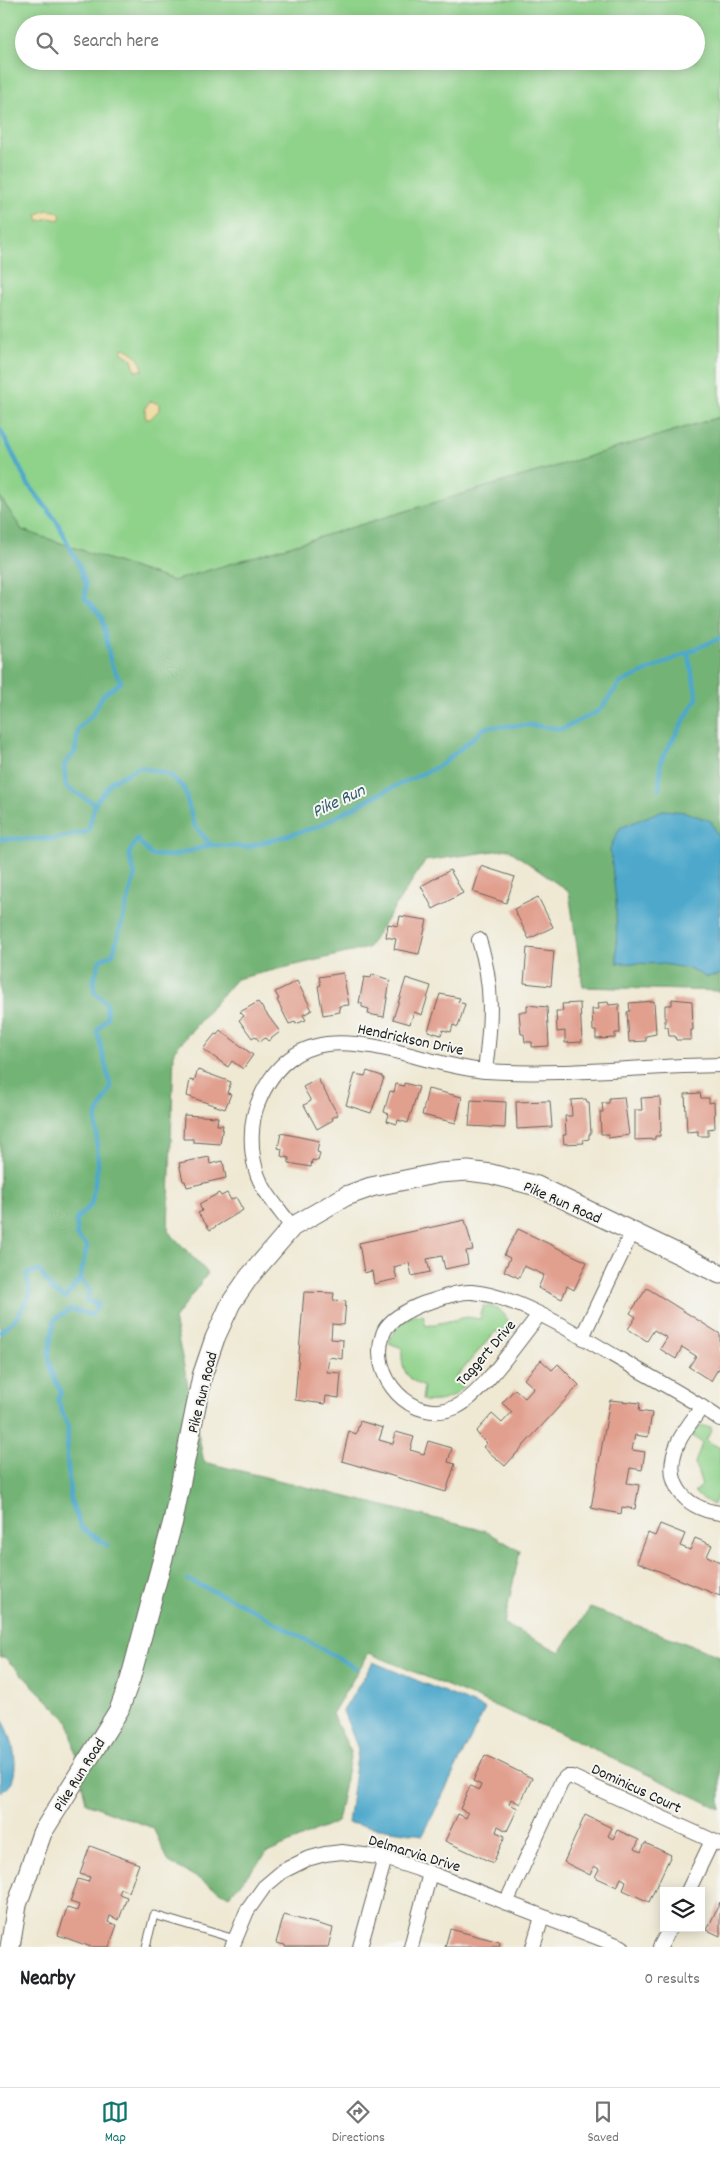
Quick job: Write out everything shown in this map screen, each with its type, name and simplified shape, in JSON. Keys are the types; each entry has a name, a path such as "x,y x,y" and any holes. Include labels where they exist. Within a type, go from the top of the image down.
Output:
{"street":[{"path":"479,940 486,959 490,986 491,1021 485,1071"},
{"name":"Hendrickson Drive","path":"292,1227 264,1188 256,1171 252,1135 257,1107 264,1089 275,1072 296,1054 309,1048 322,1044 354,1043 372,1045 452,1066 485,1071 534,1072 720,1065"},
{"name":"Pike Run Road","path":"10,1947 17,1905 42,1833 118,1710 130,1680 173,1521 202,1376 215,1338 236,1297 249,1277 292,1227 346,1196 371,1187 439,1173 468,1171 491,1174 537,1186 720,1274"},
{"path":"582,1337 632,1232"},
{"name":"Taggert Drive","path":"539,1315 476,1393 456,1407 430,1412 408,1403 396,1393 386,1377 380,1354 383,1332 398,1316 418,1305 458,1292 471,1292 498,1296 539,1315 582,1337 720,1419"},
{"path":"702,1407 679,1441 672,1459 672,1469 682,1496 705,1511 720,1513"},
{"name":"Dominicus Court","path":"506,1903 561,1783 566,1776 572,1777 716,1842 690,1887"},
{"name":"Delmarvia Drive","path":"234,1943 247,1911 264,1887 284,1871 307,1859 325,1854 359,1853 385,1858 430,1873 622,1947"},
{"path":"360,1947 385,1858"},
{"path":"412,1947 430,1873"},
{"path":"533,1947 542,1917"},
{"path":"660,1947 668,1932"}],"lane":[{"path":"146,1947 154,1915 234,1943"}],"green space":[{"path":"0,0 720,0 720,417 173,581 22,530 0,497"},
{"path":"720,417 720,991 583,987 569,892 508,849 425,861 368,948 236,979 174,1051 168,1231 208,1273 174,1319 204,1462 486,1531 520,1551 504,1624 560,1652 590,1608 720,1656 720,1809 562,1734 369,1653 332,1714 351,1752 337,1822 267,1853 229,1896 169,1862 153,1828 86,1803 69,1722 4,1657 0,1657 0,497 22,530 173,581"},
{"path":"483,1306 495,1308 504,1314 509,1324 509,1337 504,1338 496,1331 456,1377 464,1386 456,1394 440,1401 424,1401 422,1399 424,1387 412,1380 406,1372 402,1362 402,1348 389,1343 397,1327 412,1316 418,1315 423,1315 426,1326 467,1317 480,1319"},
{"path":"702,1426 711,1427 712,1430 706,1440 720,1448 720,1492 713,1505 694,1493 702,1485 695,1463 702,1443 694,1437 692,1432"}],"sand":[{"path":"47,210 56,211 61,215 59,220 49,218 39,221 37,214"},
{"path":"123,348 136,356 143,370 135,371 132,359 122,353"},
{"path":"151,401 159,404 159,410 150,419 146,419 147,404"}],"water":[{"path":"663,810 685,812 711,821 720,840 720,975 705,977 691,969 663,964 617,963 616,901 610,848 620,828"},
{"path":"373,1662 485,1709 423,1835 348,1823 358,1749 343,1711"},
{"path":"0,1717 5,1724 13,1745 15,1769 13,1779 8,1787 0,1792"}],"building":[{"path":"481,866 515,877 506,903 473,892"},
{"path":"450,870 463,893 433,909 421,886"},
{"path":"538,897 553,927 529,939 514,909"},
{"path":"400,916 427,920 419,954 394,949 396,939 386,937 388,924 398,926"},
{"path":"527,948 554,951 551,986 524,983"},
{"path":"343,973 349,1005 339,1006 340,1012 323,1015 318,986 321,985 319,977"},
{"path":"372,974 390,980 384,1017 368,1014 369,1009 362,1007 362,1003 359,1003 364,977 371,978"},
{"path":"406,978 431,986 422,1015 414,1012 410,1024 393,1019"},
{"path":"297,981 312,1010 303,1015 306,1020 296,1024 295,1022 289,1024 275,992"},
{"path":"440,994 460,998 458,1002 465,1004 458,1027 453,1025 451,1032 443,1030 441,1035 428,1031"},
{"path":"672,999 692,1001 693,1030 691,1030 691,1040 676,1040 675,1036 669,1036 668,1027 665,1027 665,1005 672,1005"},
{"path":"654,1001 656,1034 646,1036 646,1041 629,1042 627,1012 630,1011 629,1003"},
{"path":"258,1002 280,1032 268,1041 265,1038 260,1042 255,1036 252,1038 239,1020 244,1016 240,1012"},
{"path":"608,1002 609,1005 619,1004 620,1033 615,1033 615,1038 596,1039 596,1031 593,1031 592,1009 599,1009 598,1003"},
{"path":"580,1003 582,1042 565,1043 565,1031 557,1032 556,1011 563,1011 562,1004"},
{"path":"527,1005 547,1007 549,1046 532,1047 532,1042 525,1042 524,1034 521,1034 519,1012 527,1012"},
{"path":"220,1030 253,1055 243,1069 232,1061 228,1067 203,1049"},
{"path":"198,1070 231,1082 227,1093 231,1094 225,1109 187,1096 190,1080 194,1081"},
{"path":"367,1071 384,1078 371,1113 346,1105 355,1074 365,1076"},
{"path":"318,1079 338,1115 317,1129 304,1105 311,1101 303,1087"},
{"path":"404,1083 419,1087 408,1123 398,1120 397,1124 387,1121 389,1114 384,1112 390,1091 394,1092 396,1084 404,1086"},
{"path":"428,1089 462,1097 456,1123 422,1115"},
{"path":"700,1093 701,1098 709,1098 709,1103 714,1102 715,1128 708,1129 708,1136 698,1136 698,1131 687,1132 685,1094"},
{"path":"624,1097 629,1135 608,1138 608,1134 601,1134 600,1112 603,1112 602,1103 609,1103 609,1098"},
{"path":"660,1097 660,1136 655,1136 655,1139 635,1140 635,1110 642,1110 641,1098"},
{"path":"586,1099 589,1102 591,1134 589,1134 589,1139 583,1140 584,1143 564,1144 563,1135 566,1135 565,1116 572,1116 571,1100"},
{"path":"471,1100 506,1102 505,1128 469,1126"},
{"path":"550,1101 552,1127 517,1129 516,1102"},
{"path":"184,1115 218,1117 217,1125 223,1125 220,1144 193,1142 193,1139 183,1139"},
{"path":"281,1133 319,1141 317,1152 320,1153 318,1161 312,1160 311,1167 289,1163 289,1158 281,1156 282,1149 278,1148"},
{"path":"209,1157 210,1164 223,1161 226,1178 187,1187 185,1181 183,1181 179,1163"},
{"path":"219,1193 221,1196 227,1193 231,1200 236,1197 243,1210 210,1230 198,1213 202,1211 199,1204"},
{"path":"465,1220 473,1250 466,1251 468,1264 445,1269 442,1256 427,1259 430,1272 412,1276 409,1263 394,1267 397,1279 374,1284 372,1271 364,1273 359,1243"},
{"path":"518,1229 587,1262 574,1290 567,1286 562,1299 538,1288 544,1275 524,1266 519,1278 504,1271 510,1258 504,1255"},
{"path":"647,1288 720,1334 720,1370 718,1369 711,1381 689,1367 696,1356 682,1347 676,1359 660,1349 667,1338 654,1330 647,1341 628,1329 636,1317 630,1313"},
{"path":"304,1292 334,1293 333,1300 346,1301 344,1325 332,1324 331,1339 343,1340 342,1359 329,1357 327,1372 341,1373 339,1398 326,1396 325,1404 295,1400"},
{"path":"541,1360 552,1370 558,1364 579,1385 505,1466 483,1447 487,1443 476,1432 492,1414 502,1423 512,1412 502,1403 515,1389 525,1398 534,1388 524,1379"},
{"path":"610,1400 640,1403 639,1411 652,1413 648,1437 635,1435 632,1450 645,1452 642,1470 630,1468 627,1483 639,1485 635,1509 622,1507 621,1514 591,1508"},
{"path":"360,1421 383,1428 379,1440 393,1444 396,1432 414,1437 410,1450 424,1454 428,1441 452,1448 448,1462 455,1464 446,1492 342,1461 349,1431 356,1434"},
{"path":"660,1524 685,1534 680,1546 690,1550 695,1538 712,1545 707,1556 720,1562 720,1596 637,1562 648,1533 655,1536"},
{"path":"485,1755 532,1778 520,1804 511,1799 509,1804 518,1808 507,1831 498,1826 496,1832 505,1836 493,1863 445,1841 458,1814 466,1818 468,1813 460,1809 470,1786 479,1790 481,1785 473,1781"},
{"path":"585,1815 612,1828 608,1836 613,1839 617,1830 639,1840 635,1849 641,1852 645,1843 671,1855 649,1902 623,1890 626,1881 621,1878 617,1887 595,1877 599,1869 594,1866 590,1875 564,1862"},
{"path":"90,1846 139,1864 129,1892 121,1889 119,1894 127,1897 119,1920 110,1916 108,1922 117,1925 109,1947 91,1947 58,1935 67,1908 77,1911 79,1905 70,1902 78,1879 88,1882 90,1877 80,1874"},
{"path":"720,1902 720,1936 707,1930"},
{"path":"284,1915 333,1928 328,1947 285,1947 285,1945 276,1943"},
{"path":"450,1929 500,1942 499,1947 445,1947"}],"waterway":[{"path":"0,429 28,484 56,520 78,563 86,584 85,598 102,617 111,664 121,682 103,695 93,714 78,729 75,752 64,765 66,787 95,804"},
{"name":"Pike Run","path":"0,839 55,839 88,831 95,804 112,781 140,767 168,774 184,788 194,825 211,845 247,847 317,827 379,794 441,765 486,727 528,725 562,729 599,711 620,683 720,638"},
{"path":"659,789 661,760 697,698 688,653"},
{"path":"0,1332 17,1317 30,1295 27,1273 40,1271 52,1290 65,1298 80,1279 87,1246 77,1236 77,1218 91,1205 98,1165 96,1117 111,1087 97,1031 107,1018 106,1002 94,992 94,980 100,960 113,954 135,875 129,854 137,839 151,855 172,856 211,845"},
{"path":"80,1279 90,1290 86,1301 99,1304 91,1315 71,1309 55,1319 49,1356 52,1372 61,1391 58,1401 68,1427 67,1458 71,1501 81,1528 107,1545"},
{"path":"188,1580 240,1603 356,1668"}]}
